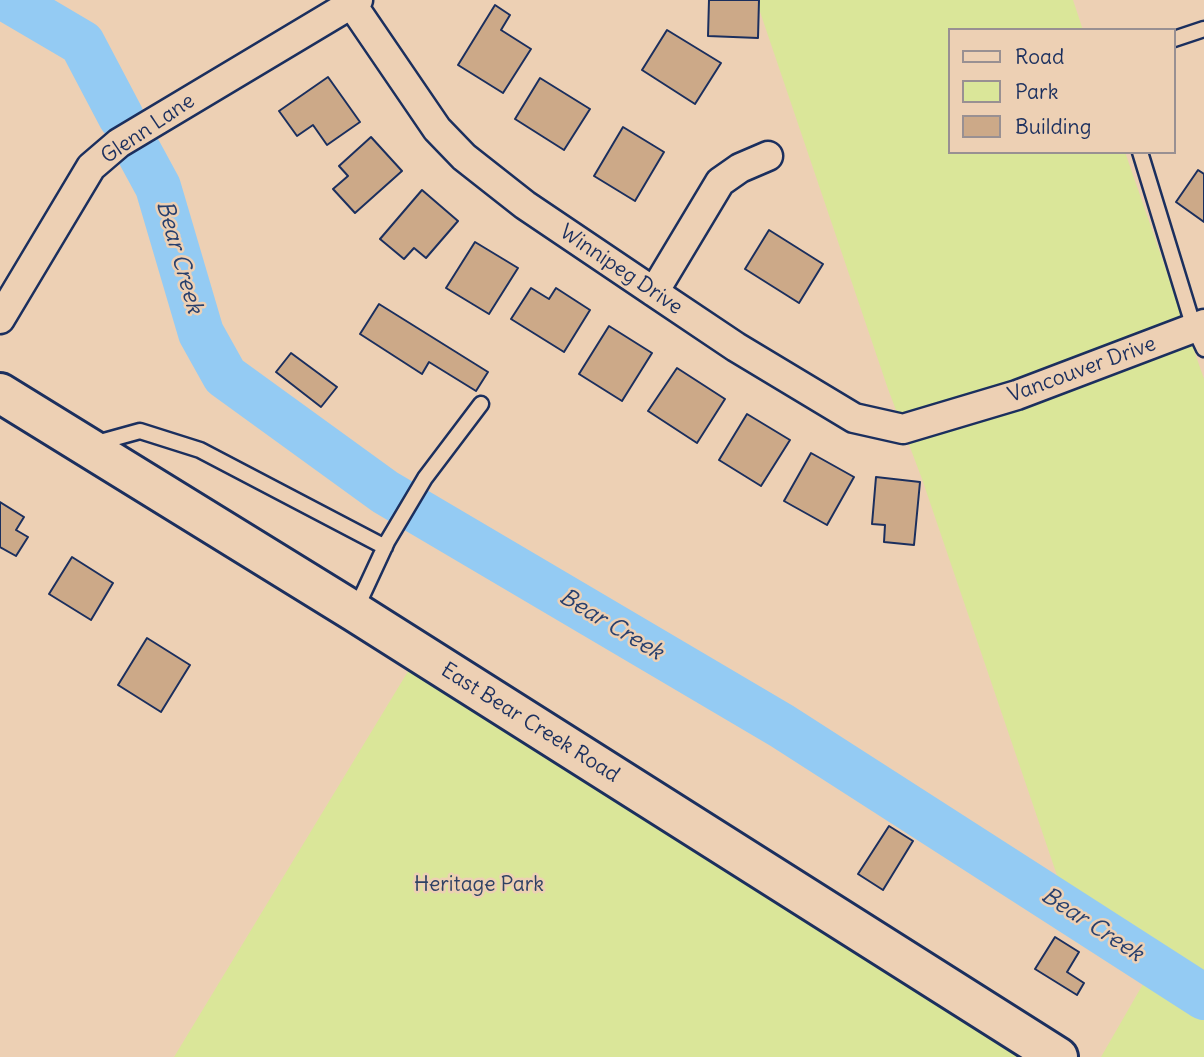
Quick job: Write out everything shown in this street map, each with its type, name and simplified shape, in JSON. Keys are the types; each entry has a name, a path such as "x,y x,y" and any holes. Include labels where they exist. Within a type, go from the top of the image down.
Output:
{"main road":[{"name":"East Bear Creek Road","path":"0,393 355,612 1058,1057"}],"street":[{"name":"Winnipeg Drive","path":"352,1 437,129 464,157 525,205 736,347 854,418 903,429 959,412"},
{"name":"Glenn Lane","path":"0,320 91,167 119,143 352,1"},
{"path":"654,292 720,182 740,168 768,156"},
{"name":"Vancouver Drive","path":"959,412 1201,334"}],"lane":[{"path":"1176,38 1204,29"},
{"path":"1141,154 1201,334"},
{"path":"355,612 385,547 425,478 481,404"},
{"path":"87,446 140,431 200,450 385,547"}],"green space":[{"path":"756,0 1073,0 1082,28 948,28 948,154 1126,154 1204,379 1204,1057 1101,1057 1154,965 1063,893 922,479 888,389"},
{"name":"Heritage Park","path":"424,645 1077,1057 174,1057"}],"building":[{"path":"709,0 759,0 758,38 708,36"},
{"path":"495,5 510,15 501,30 531,49 503,93 458,65"},
{"path":"667,30 721,63 695,104 642,70"},
{"path":"328,77 360,122 327,145 313,125 297,136 279,111"},
{"path":"540,78 590,109 564,150 515,119"},
{"path":"623,127 664,152 635,201 594,176"},
{"path":"371,137 402,171 355,213 333,189 348,176 339,166"},
{"path":"1198,170 1204,174 1204,222 1176,202"},
{"path":"422,190 458,221 426,258 414,248 404,259 380,239"},
{"path":"769,230 823,264 799,303 745,269"},
{"path":"475,242 518,268 489,314 446,288"},
{"path":"531,288 549,299 556,288 590,310 564,352 511,319"},
{"path":"379,304 488,372 476,391 429,362 422,374 360,334"},
{"path":"609,326 652,353 622,401 579,374"},
{"path":"291,353 337,387 321,407 276,372"},
{"path":"677,368 725,399 697,443 648,411"},
{"path":"747,414 790,440 761,486 719,460"},
{"path":"811,453 854,477 827,525 784,501"},
{"path":"876,477 920,482 914,545 884,542 885,525 872,524"},
{"path":"0,502 24,517 16,530 28,537 16,556 0,547"},
{"path":"72,557 113,583 91,620 49,594"},
{"path":"147,638 190,665 161,712 118,685"},
{"path":"889,826 913,841 883,890 858,874"},
{"path":"1055,937 1079,952 1067,972 1084,983 1077,995 1035,969"}],"waterway":[{"name":"Bear Creek","path":"9,0 82,43 121,117"},
{"name":"Bear Creek","path":"139,152 158,187 201,333 225,376 385,492 782,726 1204,997"}]}
